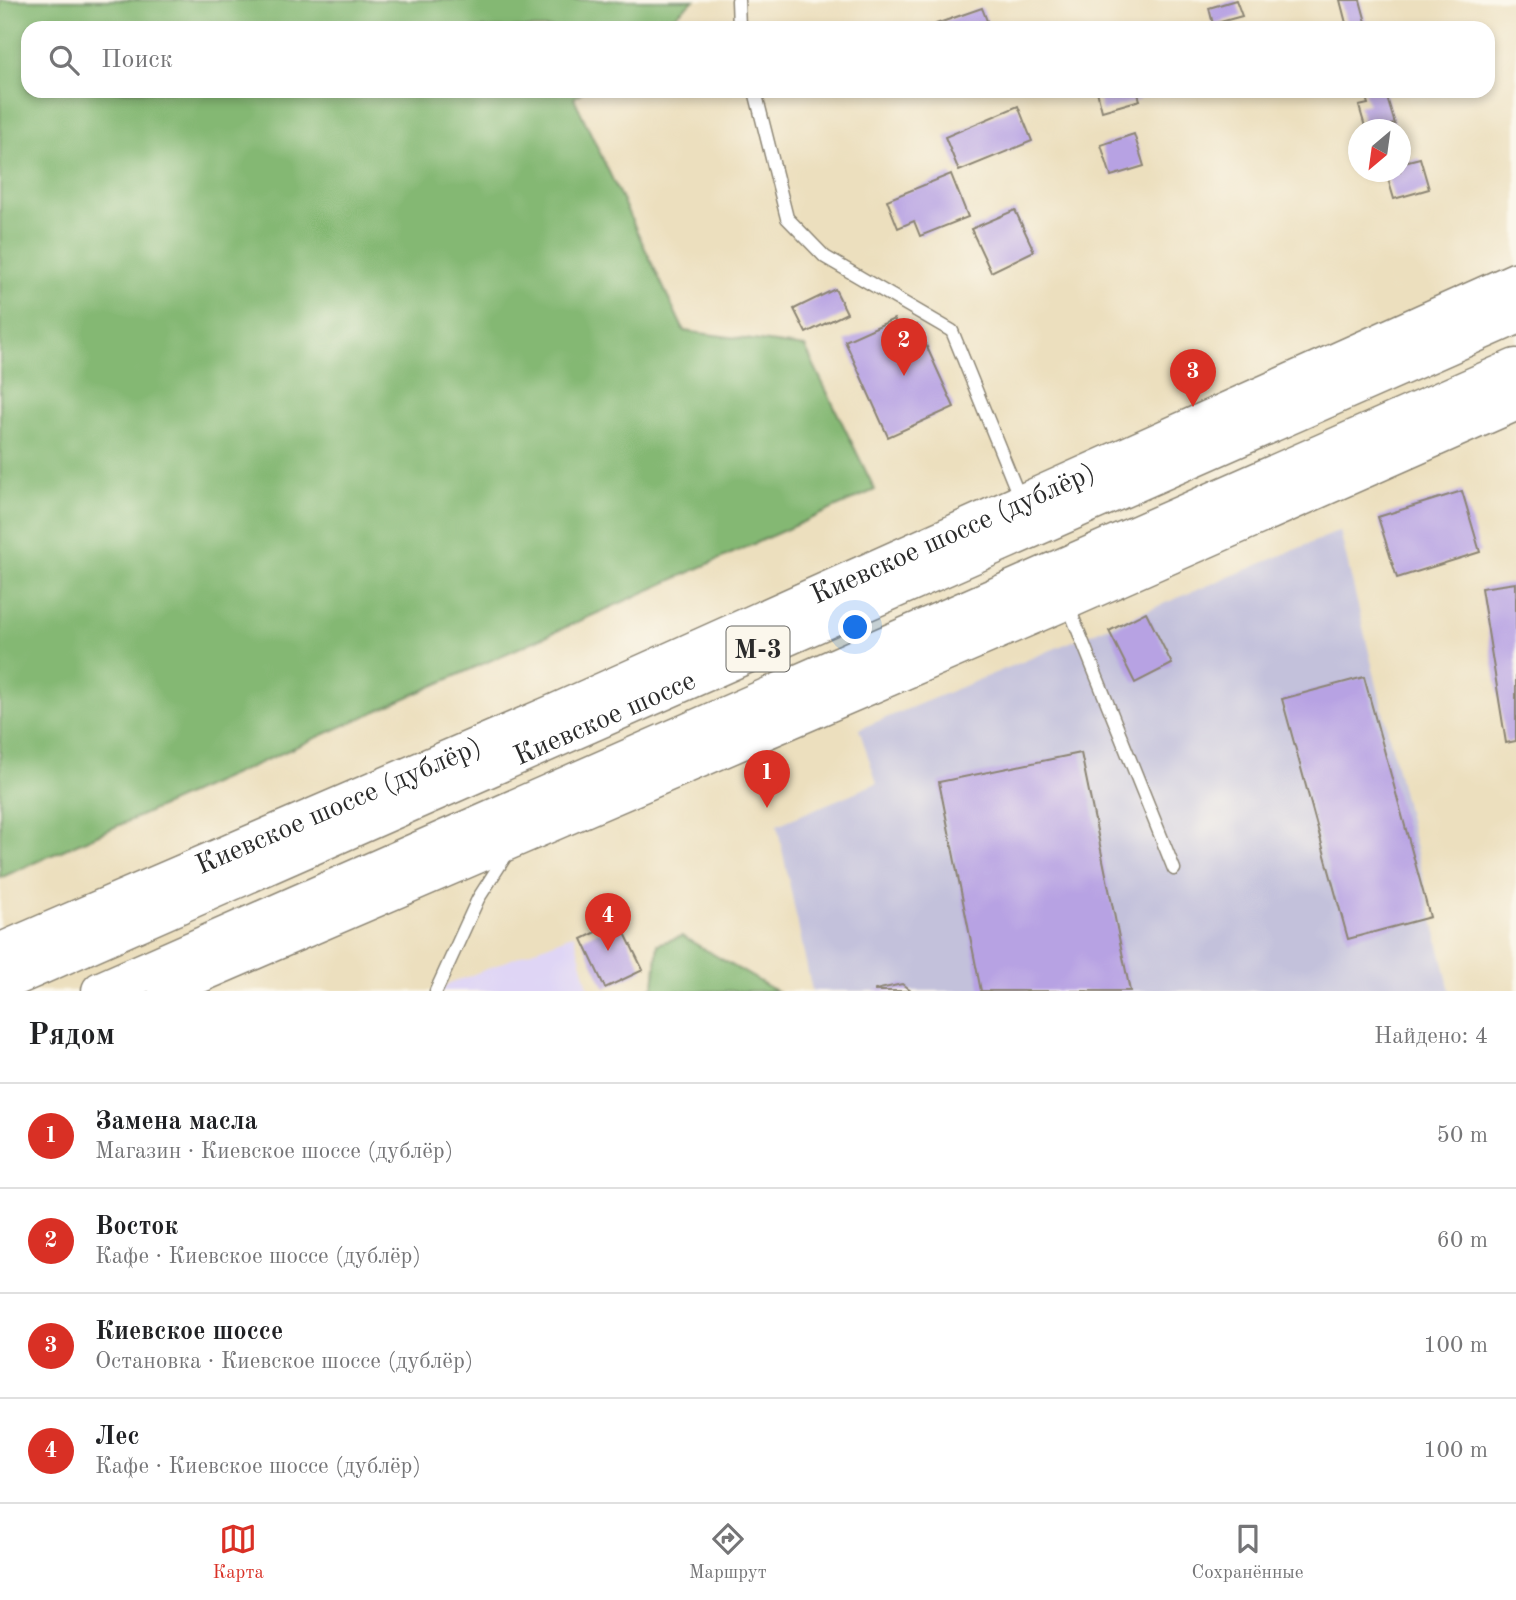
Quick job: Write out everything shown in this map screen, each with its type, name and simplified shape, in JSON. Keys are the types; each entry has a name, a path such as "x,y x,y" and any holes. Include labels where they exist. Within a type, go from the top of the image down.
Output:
{"highway":[{"name":"Киевское шоссе","path":"0,984 1516,314"},
{"name":"Киевское шоссе","path":"101,991 1516,368"}],"main road":[{"name":"Киевское шоссе (дублёр)","path":"0,950 552,712 1516,279"},
{"path":"164,991 1066,603 1516,404"}],"lane":[{"path":"738,0 739,21"},
{"path":"757,98 787,218 825,257 952,331 1021,501"},
{"path":"1066,603 1174,869"},
{"path":"436,991 478,899 514,841"}],"shaded area":[{"path":"1340,531 1450,991 812,991 777,825 877,783 859,729"},
{"path":"574,934 589,991 432,991"}],"green space":[{"path":"0,0 694,0 668,21 21,21 21,98 574,98 684,331 805,347 875,490 0,878"},
{"path":"682,936 776,991 646,991 654,986 658,944"}],"building":[{"path":"1236,0 1242,16 1212,21 1209,8"},
{"path":"1340,0 1360,0 1366,21 1345,21"},
{"path":"982,8 987,21 945,21"},
{"path":"1099,98 1140,100 1102,111"},
{"path":"1366,98 1387,98 1393,119 1363,119 1359,106 1368,104"},
{"path":"1018,106 1032,141 959,171 945,137"},
{"path":"1134,134 1144,166 1111,176 1101,145"},
{"path":"1420,158 1429,189 1394,199 1389,182 1411,182 1411,160"},
{"path":"951,174 968,217 920,236 914,221 898,228 887,200"},
{"path":"1015,210 1034,251 991,272 971,229"},
{"path":"835,289 847,313 806,333 794,309"},
{"path":"894,319 900,332 917,325 954,407 888,437 845,341"},
{"path":"1462,491 1480,552 1397,578 1378,517"},
{"path":"1516,583 1516,741 1506,743 1481,588"},
{"path":"1146,612 1172,664 1135,683 1109,631"},
{"path":"1364,677 1430,917 1348,939 1282,699"},
{"path":"1081,753 1130,991 981,991 939,782"},
{"path":"619,921 643,970 605,988 582,939"},
{"path":"902,984 911,991 875,991 875,990"}],"place":[{"name":"Восток","path":"904,376"},
{"name":"Киевское шоссе","path":"1193,407"},
{"name":"Замена масла","path":"767,808"},
{"name":"Лес","path":"608,951"}]}
